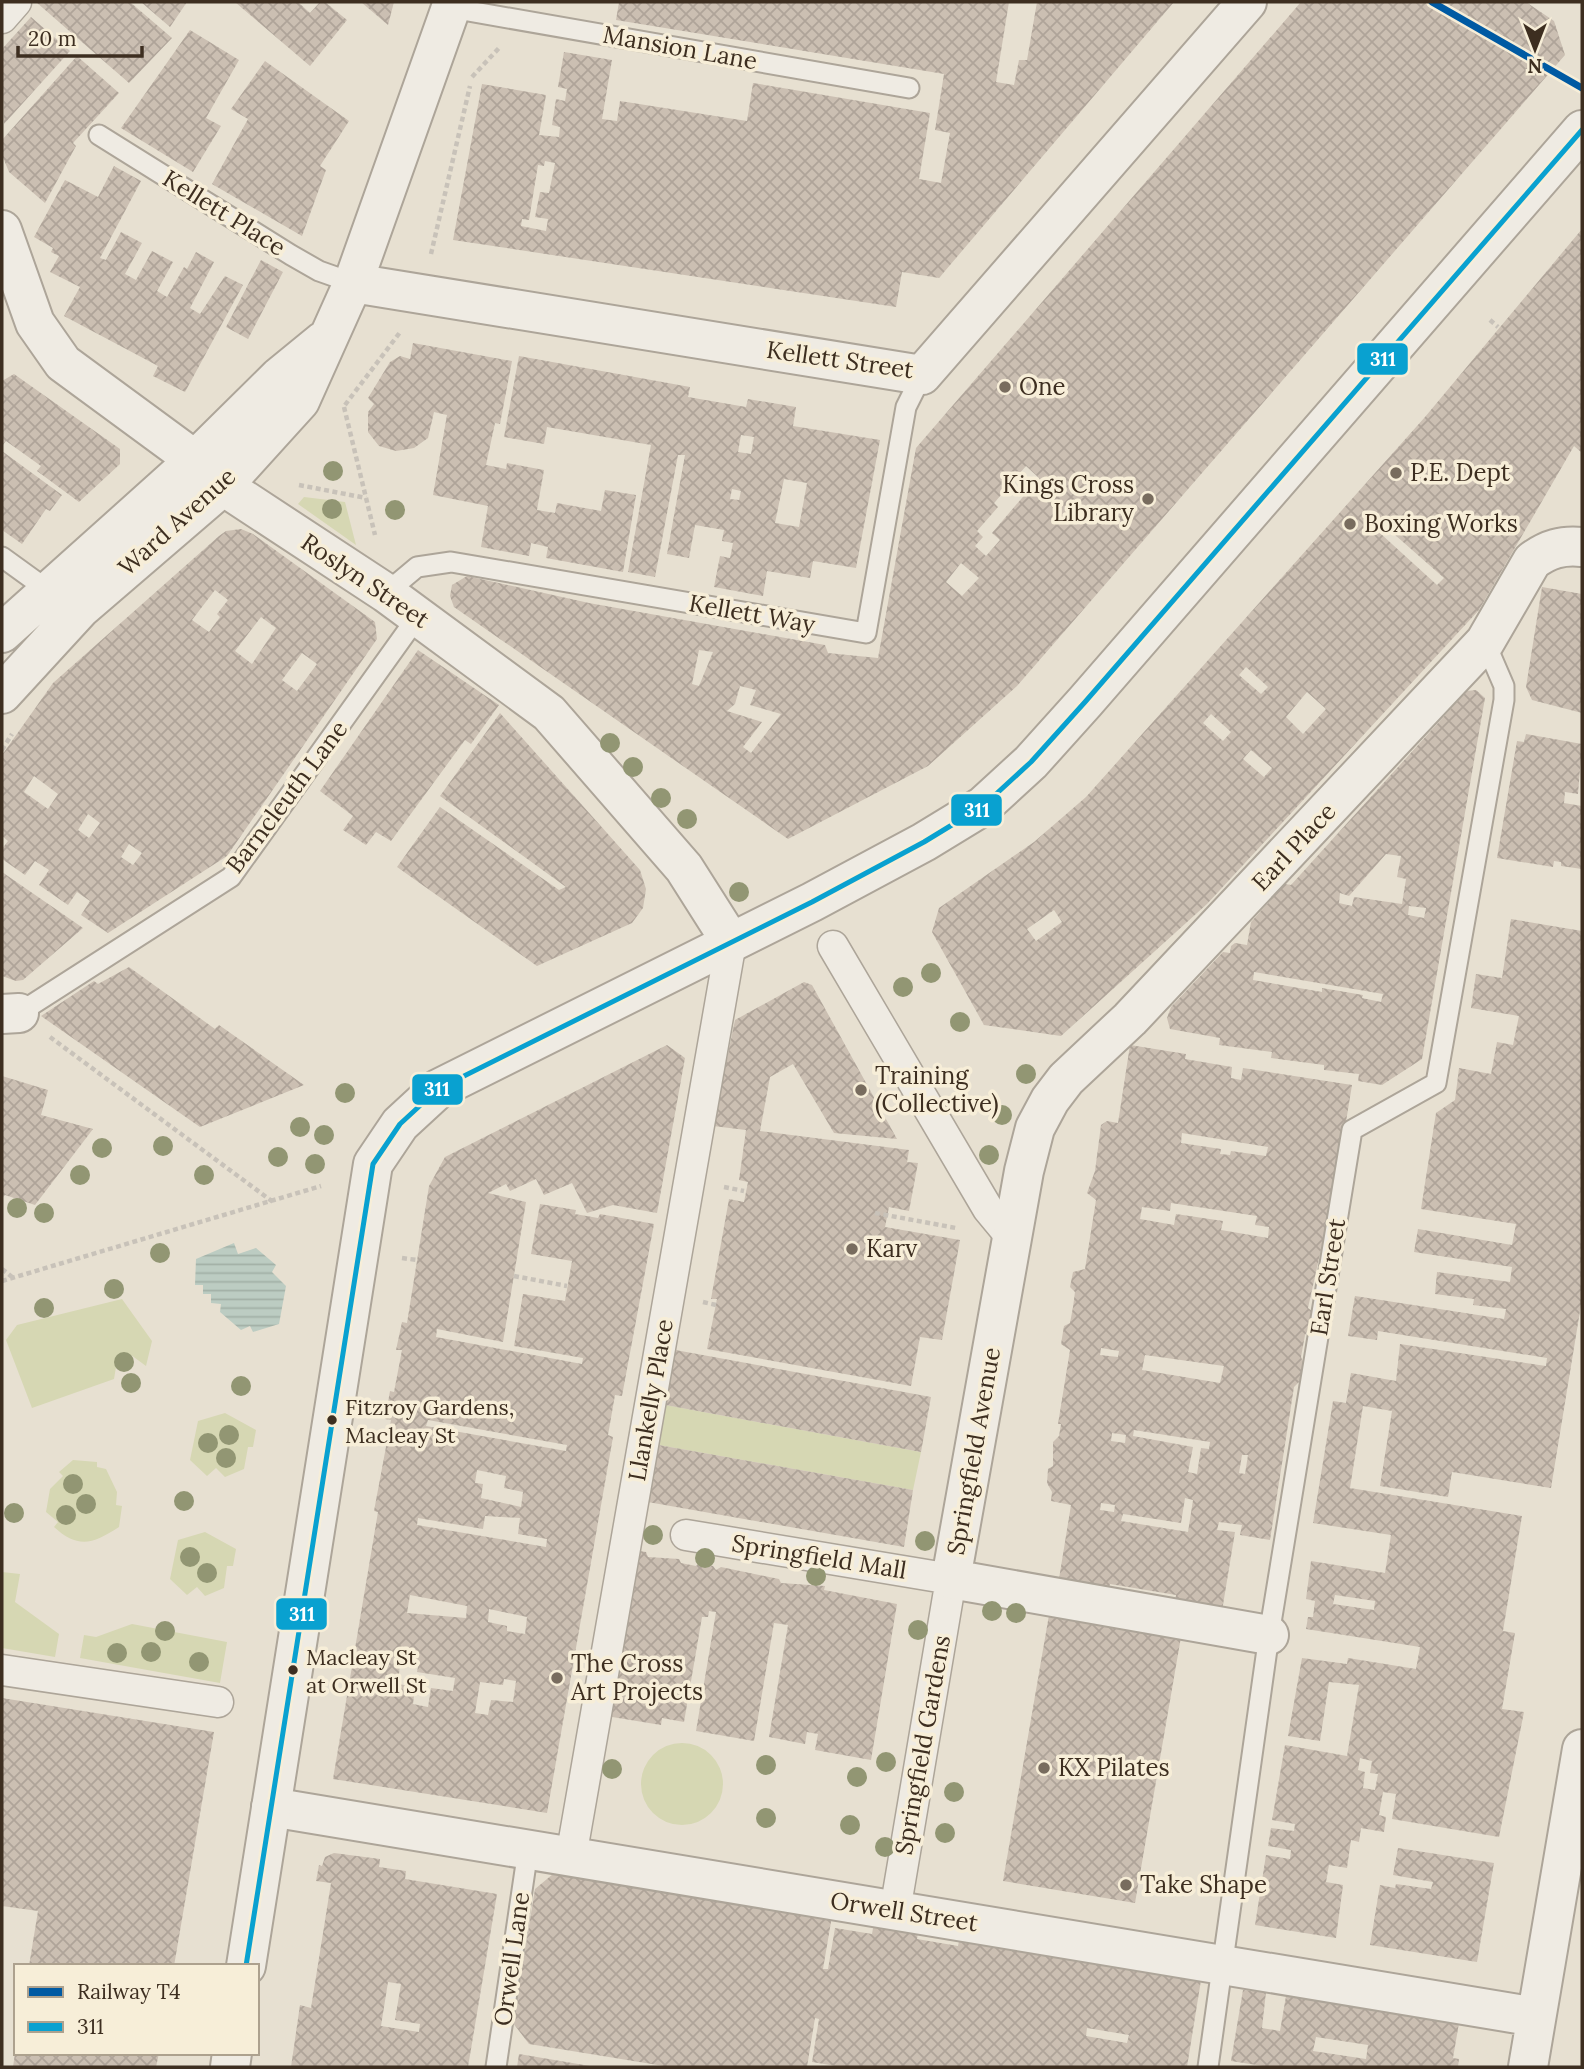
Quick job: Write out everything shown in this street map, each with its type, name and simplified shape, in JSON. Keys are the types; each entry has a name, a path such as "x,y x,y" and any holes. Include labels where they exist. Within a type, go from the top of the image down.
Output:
{"street":[{"path":"2,18 16,2"},
{"name":"Kellett Street","path":"353,283 922,375 1247,2"},
{"name":"Ward Avenue","path":"2,694 81,608 223,486 300,401 353,283 452,5"},
{"path":"246,1964 373,1164 400,1124 438,1089 924,842 983,806 1031,762 1582,130"},
{"name":"Roslyn Street","path":"2,230 35,323 63,363 195,460 223,486 386,593 549,713 684,868 731,942"},
{"name":"Ward Avenue","path":"2,633 195,460 279,377 330,335"},
{"name":"Earl Place","path":"1024,1171 1035,1128 1049,1100 1066,1079 1140,1009 1485,642 1532,561 1545,552 1560,547 1582,547"},
{"name":"Llankelly Place","path":"571,1857 731,942"},
{"path":"833,946 988,1209 1012,1238"},
{"name":"Springfield Avenue","path":"1024,1171 951,1579 1269,1635"},
{"name":"Springfield Mall","path":"686,1535 951,1579"},
{"name":"Springfield Gardens","path":"895,1911 951,1579"},
{"path":"2,1671 218,1702"},
{"path":"1528,2067 1582,1749"},
{"name":"Orwell Street","path":"271,1807 1536,2017"}],"lane":[{"name":"Mansion Lane","path":"452,5 909,88"},
{"name":"Kellett Place","path":"99,135 318,271 353,283"},
{"name":"Kellett Way","path":"386,593 417,567 451,562 866,633 906,407 922,375"},
{"path":"2,557 49,591"},
{"name":"Barncleuth Lane","path":"10,1013 231,877 418,616"},
{"name":"Earl Street","path":"1208,2067 1269,1635 1352,1130 1436,1083 1504,700 1504,686 1485,642"},
{"name":"Orwell Lane","path":"496,2067 528,1850"}],"path":[{"path":"1490,320 1498,327"},
{"path":"344,407 386,593"},
{"path":"298,485 366,498"},
{"path":"10,1013 273,1202"},
{"path":"2,1281 321,1186"},
{"path":"875,1213 895,1217"},
{"path":"402,1258 417,1261"},
{"path":"2,1269 12,1277"},
{"path":"514,1276 567,1286"}],"green space":[{"path":"304,497 345,502 356,545 298,504"},
{"path":"122,1299 152,1341 146,1366 131,1355 117,1361 114,1379 32,1408 6,1340 17,1325"},
{"path":"660,1404 921,1452 913,1490 653,1444"},
{"path":"225,1413 256,1430 253,1447 248,1447 244,1469 225,1477 216,1468 207,1476 190,1460 198,1421"},
{"path":"73,1460 97,1462 97,1467 106,1469 117,1492 116,1505 122,1506 119,1527 86,1542 63,1534 54,1527 58,1522 46,1512 50,1489 63,1476 59,1472"},
{"path":"205,1532 236,1549 233,1566 227,1566 224,1588 205,1596 197,1587 187,1595 170,1579 178,1540"},
{"path":"2,1572 20,1574 15,1602 59,1634 55,1657 2,1648"},
{"path":"132,1624 227,1642 220,1683 80,1658 84,1635 96,1637"},
{"path":"682,1743 698,1747 711,1755 719,1768 723,1784 719,1800 711,1813 698,1821 682,1825 666,1821 653,1813 645,1800 641,1784 645,1768 653,1755 666,1747"}],"shaded area":[{"path":"234,1243 238,1254 256,1248 276,1265 272,1272 286,1286 279,1324 253,1332 250,1326 241,1330 220,1312 221,1304 211,1303 211,1294 203,1294 203,1285 195,1285 196,1259"}],"building":[{"path":"36,2 130,2 172,38 129,83"},
{"path":"141,2 187,2 170,27"},
{"path":"235,2 298,2 310,13 320,2 325,2 347,20 310,66"},
{"path":"361,2 394,2 388,25"},
{"path":"619,2 1009,2 996,82 1014,85 1019,60 1027,60 1037,2 1174,2 939,278 902,272 896,307 453,240 482,84 546,95 539,135 559,137 560,127 552,125 556,99 565,101 567,89 558,87 564,52 612,60 602,119 617,121 620,101 747,121 753,83 930,113 919,179 941,183 950,133 935,130 944,74 616,20","holes":["545,161 555,163 549,193 540,192 535,217 548,219 546,231 521,226 522,219 529,220 538,165 544,166"]},
{"path":"1301,2 1526,2 1554,21 1565,55 1017,686 928,766 788,839 454,607 450,596 452,585 467,576 589,603 825,645 828,653 878,658 916,448","holes":["1026,466 1039,478 992,533 1000,540 986,556 975,546 983,537 977,531 998,507 994,503","961,563 979,578 962,596 946,582","699,650 713,652 699,686 692,684","740,686 756,690 750,705 781,714 751,753 743,747 762,722 727,711 735,704"]},
{"path":"31,17 70,51 4,124 2,49"},
{"path":"190,30 239,60 206,118 221,126 193,172 121,128"},
{"path":"77,56 119,93 73,143 76,146 45,203 9,172 2,155 2,140"},
{"path":"265,61 349,121 320,166 326,170 302,236 212,184 248,119 231,109"},
{"path":"114,166 141,181 100,258 106,260 121,232 142,243 125,274 136,280 152,251 173,262 157,291 167,297 196,252 214,262 190,308 200,314 225,276 243,285 185,392 153,376 158,366 64,316 80,287 50,272 59,256 51,252 53,248 34,237 65,180 98,197"},
{"path":"1582,229 1582,453 1574,446 1479,610 1207,904 1061,1036 984,1025 932,932 939,908 1034,842 1086,797 1425,417","holes":["1386,527 1444,578 1437,585 1381,534","1246,667 1268,687 1261,694 1239,675","1307,692 1326,709 1303,734 1286,717","1211,714 1231,732 1223,741 1203,723","1251,750 1272,768 1264,777 1243,759","1054,910 1062,922 1036,941 1027,929"]},
{"path":"261,260 283,272 248,339 226,327"},
{"path":"413,343 512,361 500,424 495,423 486,465 506,469 507,463 544,470 537,510 555,513 557,503 601,511 605,490 636,495 623,572 546,558 548,547 531,543 529,556 481,547 488,506 433,495 447,415 434,412 428,438 414,448 396,451 379,446 368,432 368,412 374,404 368,398 390,362 400,356 410,359"},
{"path":"519,356 690,387 688,397 746,407 748,399 796,407 793,426 880,440 856,568 813,561 810,578 767,571 763,596 714,587 720,556 730,558 733,543 722,541 724,530 695,525 689,558 667,554 685,455 678,455 655,577 628,572 651,445 547,427 544,444 504,437","holes":["741,435 754,437 751,454 738,452","784,479 807,483 799,527 775,523","732,489 741,491 739,500 730,499"]},
{"path":"14,374 120,449 120,464 79,502 37,471 41,466 6,441 2,446 2,381"},
{"path":"2,451 62,495 50,511 46,509 22,544 2,530"},
{"path":"241,529 253,534 375,622 377,639 227,856 108,933 81,915 90,901 77,892 68,905 39,885 49,870 35,861 25,875 2,859 2,849 8,841 2,836 2,755 53,683 226,531","holes":["215,590 228,600 217,614 220,617 209,632 192,620","261,617 276,628 252,664 235,651","302,653 317,664 297,691 282,680","34,776 58,794 48,809 24,792","88,814 100,823 89,838 78,830","129,844 142,853 133,865 121,857"]},
{"path":"1542,587 1582,594 1582,713 1532,700 1526,687"},
{"path":"418,650 499,705 471,744 465,740 391,841 376,832 366,845 343,830 353,816 320,791"},
{"path":"1476,690 1485,698 1422,1059 1382,1085 1358,1081 1359,1074 1324,1070 1324,1065 1271,1058 1272,1052 1219,1045 1220,1038 1170,1029 1167,1018 1171,1007 1223,952 1230,953 1231,946 1235,943 1247,945 1251,922 1285,884 1291,885 1467,691","holes":["1386,854 1401,856 1397,877 1406,879 1402,904 1354,897 1352,906 1339,903 1340,893 1349,896","1409,906 1426,908 1424,918 1408,915","1254,972 1383,994 1381,1002 1362,998 1363,995 1322,988 1322,992 1253,980"]},
{"path":"500,713 640,870 646,889 643,908 632,923 537,966 397,867 440,807 559,890 566,887 440,796"},
{"path":"1526,734 1582,744 1578,794 1565,792 1564,803 1582,806 1582,869 1561,866 1561,862 1554,861 1553,867 1497,858 1517,741 1524,742"},
{"path":"2,872 83,928 23,980 16,981 2,976"},
{"path":"1511,919 1582,931 1582,1299 1551,1488 1452,1472 1448,1497 1380,1486 1392,1411 1363,1406 1350,1488 1522,1516 1503,1631 1515,1633 1502,1709 1524,1712 1499,1837 1392,1819 1396,1794 1383,1792 1379,1815 1386,1817 1384,1832 1361,1828 1359,1842 1351,1840 1347,1868 1329,1865 1326,1882 1343,1885 1336,1938 1255,1925 1266,1855 1290,1859 1291,1850 1268,1846 1271,1828 1294,1831 1295,1824 1272,1820 1285,1745 1347,1756 1359,1685 1329,1682 1320,1741 1288,1736 1302,1658 1347,1664 1348,1658 1416,1669 1420,1647 1306,1629 1308,1617 1313,1617 1315,1601 1306,1599 1311,1561 1385,1573 1391,1535 1313,1523 1333,1401 1346,1403 1351,1373 1396,1381 1400,1344 1546,1366 1547,1358 1378,1331 1377,1340 1348,1336 1355,1296 1504,1319 1506,1309 1473,1305 1474,1299 1435,1294 1437,1272 1510,1282 1512,1267 1414,1252 1418,1229 1512,1245 1516,1224 1421,1209 1436,1113 1455,1100 1459,1068 1491,1074 1497,1042 1513,1045 1519,1016 1471,1008 1476,974 1502,978","holes":["1335,1595 1375,1601 1374,1610 1333,1604","1360,1758 1372,1761 1370,1773 1378,1774 1375,1790 1363,1788 1365,1772 1358,1770"]},
{"path":"129,967 215,1029 219,1025 304,1085 200,1127 41,1016 94,981 98,984"},
{"path":"804,982 812,985 897,1139 834,1133 793,1064 770,1077 760,1131 909,1150 907,1162 918,1163 909,1211 889,1207 885,1227 960,1240 942,1340 920,1337 911,1386 707,1349 717,1299 711,1299 729,1199 744,1202 748,1182 739,1180 746,1130 713,1126 735,1020"},
{"path":"667,1045 685,1058 657,1213 613,1205 587,1213 572,1183 544,1195 536,1179 510,1191 506,1184 488,1193 526,1202 503,1342 437,1329 436,1337 582,1364 583,1358 514,1346 523,1294 565,1301 572,1261 531,1254 540,1204 576,1210 575,1214 598,1218 600,1214 654,1224 622,1396 615,1395 608,1435 613,1437 547,1813 333,1779 378,1512 374,1511 391,1420 385,1419 390,1391 394,1392 402,1350 396,1350 402,1322 407,1323 429,1186 445,1157","holes":["428,1420 567,1445 566,1451 426,1426","477,1470 506,1476 504,1488 523,1492 521,1507 481,1498 483,1484 475,1483","485,1516 520,1518 518,1534 547,1539 546,1547 417,1525 418,1518 483,1529","410,1595 467,1606 466,1618 407,1613","489,1609 527,1617 525,1634 507,1631 507,1626 488,1622","400,1664 418,1667 417,1672 455,1678 453,1691 431,1688 428,1707 413,1704 415,1687 398,1684","504,1679 516,1681 513,1702 491,1700 488,1715 475,1713 480,1682 503,1685"]},
{"path":"1130,1045 1186,1054 1185,1059 1232,1067 1231,1078 1241,1080 1243,1068 1352,1085 1328,1232 1324,1236 1308,1308 1312,1311 1301,1357 1304,1364 1300,1381 1294,1387 1270,1540 1240,1535 1242,1525 1219,1522 1217,1530 1235,1532 1222,1611 1175,1604 1176,1595 1110,1584 1108,1593 1058,1585 1071,1505 1051,1501 1052,1492 1047,1483 1048,1469 1053,1466 1053,1442 1059,1436 1061,1424 1058,1424 1070,1350 1061,1344 1064,1326 1070,1323 1073,1307 1075,1292 1070,1287 1073,1272 1085,1269 1096,1200 1087,1193 1095,1171 1101,1125 1107,1121 1118,1123","holes":["1182,1133 1268,1147 1266,1156 1231,1151 1230,1155 1220,1154 1221,1149 1181,1143","1171,1203 1257,1216 1255,1225 1269,1227 1268,1238 1221,1230 1223,1221 1176,1214 1174,1225 1140,1219 1142,1207 1170,1211","1101,1348 1119,1351 1118,1357 1100,1355","1145,1355 1224,1366 1220,1383 1142,1370","1134,1430 1210,1442 1209,1449 1201,1448 1197,1474 1188,1472 1193,1447 1133,1436","1112,1433 1126,1435 1125,1443 1111,1441","1242,1455 1248,1455 1245,1474 1239,1473","1185,1498 1193,1500 1188,1532 1121,1521 1123,1514 1181,1523","1101,1503 1115,1505 1114,1512 1100,1510"]},
{"path":"2,1076 48,1090 41,1115 93,1129 35,1205 5,1195 2,1198"},
{"path":"670,1349 931,1397 921,1452 660,1404"},
{"path":"653,1444 913,1490 904,1547 642,1501"},
{"path":"634,1550 646,1552 648,1557 679,1559 681,1563 696,1566 699,1563 713,1566 716,1570 721,1567 779,1579 781,1583 825,1586 824,1590 897,1604 871,1760 815,1750 818,1734 807,1732 805,1744 769,1737 788,1625 774,1623 754,1741 696,1731 716,1612 709,1611 708,1617 702,1617 684,1722 662,1718 661,1725 600,1715"},
{"path":"1049,1615 1181,1637 1135,1903 1003,1881"},
{"path":"2,1698 214,1732 174,1964 29,1964 38,1911 2,1906"},
{"path":"1398,1848 1494,1863 1477,1962 1370,1945 1380,1885 1395,1888 1396,1884 1431,1889 1433,1882 1393,1875"},
{"path":"334,1853 380,1859 379,1867 406,1871 405,1879 497,1894 468,2067 291,2067 300,2005 311,2008 331,1883 316,1881 319,1865 322,1866 325,1857","holes":["388,1982 401,1984 395,2020 420,2024 419,2032 381,2026"]},
{"path":"553,1874 720,1902 722,1898 832,1916 823,1969 828,1969 835,1928 872,1934 875,1917 919,1925 917,1939 958,1946 960,1936 1202,1974 1187,2067 842,2067 812,2062 819,2019 815,2018 807,2067 670,2067 529,2044 513,2023 535,1889","holes":["1087,2028 1129,2035 1127,2043 1086,2036"]},
{"path":"1243,1990 1266,1992 1262,2028 1280,2031 1286,1996 1459,2023 1453,2058 1459,2059 1458,2067 1269,2067 1231,2061","holes":["1316,2037 1368,2045 1366,2059 1313,2051"]},
{"path":"519,2054 590,2066 517,2067"},
{"path":"15,2055 159,2055 156,2067 13,2067"}],"rail line":[{"name":"T4","path":"1432,2 1582,88"}],"transit line":[{"name":"311","path":"246,1964 373,1164 400,1124 438,1089 812,902 924,842 983,806 1031,762 1085,702 1582,130"}],"place":[{"name":"One","path":"1005,387"},
{"name":"P.E. Dept","path":"1396,473"},
{"name":"Kings Cross Library","path":"1148,499"},
{"name":"Boxing Works","path":"1350,524"},
{"name":"Training (Collective)","path":"861,1090"},
{"name":"Karv","path":"852,1249"},
{"name":"Fitzroy Gardens, Macleay St","path":"332,1420"},
{"name":"Macleay St at Orwell St","path":"293,1670"},
{"name":"The Cross Art Projects","path":"557,1678"},
{"name":"KX Pilates","path":"1044,1768"},
{"name":"Take Shape","path":"1126,1885"}]}
